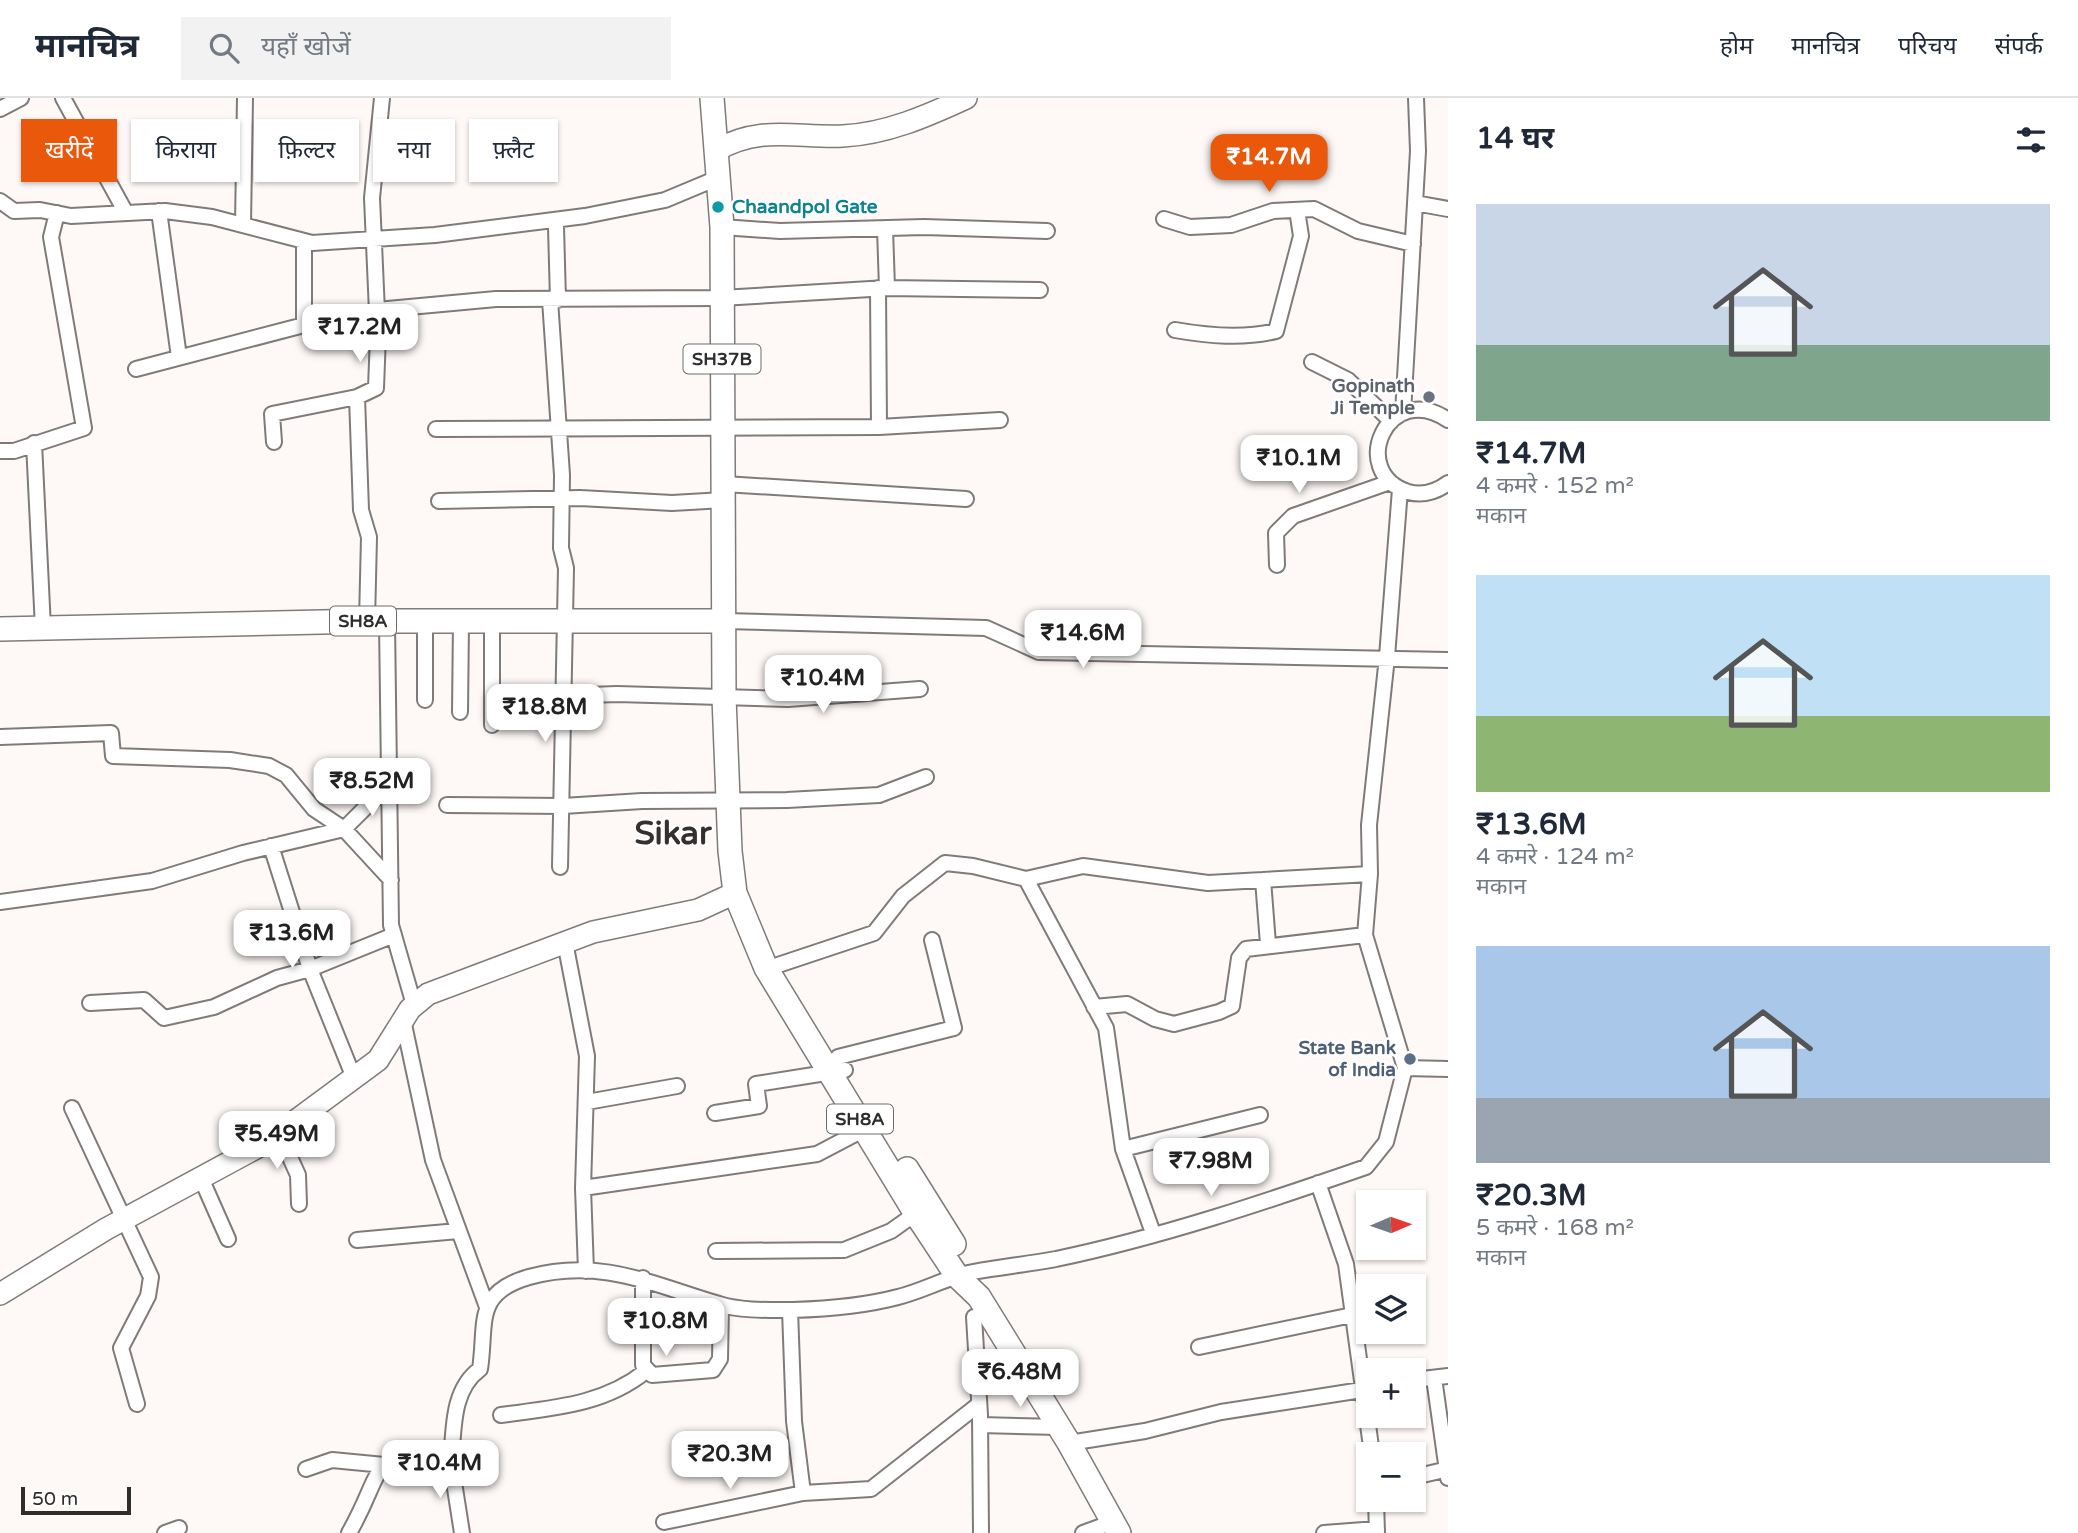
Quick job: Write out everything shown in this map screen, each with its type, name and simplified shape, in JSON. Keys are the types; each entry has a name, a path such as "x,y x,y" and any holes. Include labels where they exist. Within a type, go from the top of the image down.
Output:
{"main road":[{"name":"SH37B","path":"712,98 722,227 725,621"},
{"name":"SH8A","path":"0,629 377,621 725,621 724,697 735,893 766,968 838,1066"},
{"name":"SH8A","path":"751,933 778,965 922,1209 964,1274 976,1307 1064,1435 1116,1527"}],"street":[{"path":"0,109 21,98"},
{"path":"63,98 126,213"},
{"path":"243,225 245,98"},
{"path":"274,442 272,414 357,397 376,388 377,310 372,198 382,98"},
{"path":"1416,98 1418,151 1413,244 1397,417 1379,441 1377,455 1381,470 1395,485 1427,494 1448,483"},
{"path":"717,150 735,140 768,133 845,136 898,127 962,99"},
{"path":"0,201 14,211 71,216 159,211 212,217 304,241 374,240 585,216 665,200 720,177"},
{"path":"1415,202 1448,209"},
{"path":"1164,219 1190,227 1231,225 1273,211 1314,209 1358,230 1413,244"},
{"path":"1175,330 1205,336 1256,336 1276,331 1301,236 1297,210"},
{"path":"159,211 178,357"},
{"path":"0,451 14,451 84,428 51,237 57,213"},
{"path":"556,227 554,300 561,548 566,568 561,867"},
{"path":"722,227 780,232 924,227 1048,231"},
{"path":"879,427 885,229"},
{"path":"136,369 304,325 304,241"},
{"path":"377,310 496,299 721,298 883,288 1040,290"},
{"path":"1312,362 1348,380 1397,417"},
{"path":"357,397 361,510 369,537 389,784 394,935 426,1136 487,1307"},
{"path":"1397,417 1423,409 1437,412 1448,420"},
{"path":"436,429 879,427 1000,420"},
{"path":"33,443 43,628"},
{"path":"1277,565 1276,533 1293,516 1395,485"},
{"path":"462,1533 452,1463 456,1406 470,1376 480,1369 485,1341 484,1312 498,1292 526,1278 554,1272 586,1271 643,1278 721,1305 790,1310 895,1298 964,1274 1056,1259 1153,1233 1366,1167 1386,1142 1405,1068 1365,935 1370,874 1369,825 1387,657 1395,485"},
{"path":"439,501 560,501 580,498 672,503 724,492 966,499"},
{"path":"725,621 986,628 1039,652 1448,660"},
{"path":"425,622 425,700"},
{"path":"460,712 461,622"},
{"path":"492,622 492,725"},
{"path":"562,695 831,697 920,690"},
{"path":"0,737 111,733 113,756 230,760 269,766 286,775 314,809 344,829 391,880"},
{"path":"447,806 563,806 642,801 879,795 926,777"},
{"path":"0,902 152,881 271,846 344,829 389,784"},
{"path":"271,846 310,969 354,1078"},
{"path":"778,965 874,933 904,896 945,863 973,866 1026,879 1083,866 1208,883 1370,874"},
{"path":"1026,879 1106,1028 1123,1149 1153,1233"},
{"path":"1263,880 1268,944"},
{"path":"0,1294 123,1219 279,1133 378,1060 408,1012 428,994 593,932 698,910 735,893"},
{"path":"90,1003 144,1000 164,1018 174,1017 214,1007 277,978 310,969 394,935"},
{"path":"1094,1007 1127,1004 1155,1019 1174,1024 1219,1013 1232,1006 1236,998 1239,958 1252,946 1365,935"},
{"path":"715,1113 759,1106 756,1084 838,1066 954,1028 932,940"},
{"path":"565,942 587,1056 583,1188 586,1271"},
{"path":"1405,1068 1448,1069"},
{"path":"587,1102 677,1086"},
{"path":"72,1108 151,1277 148,1296 121,1348 137,1404"},
{"path":"1123,1149 1260,1115"},
{"path":"583,1188 817,1154 872,1125"},
{"path":"279,1133 298,1175 299,1204"},
{"path":"201,1178 228,1239"},
{"path":"1318,1184 1346,1264 1359,1358"},
{"path":"716,1251 844,1250 891,1231 922,1209"},
{"path":"357,1240 458,1231"},
{"path":"643,1278 643,1365 646,1371 657,1376 713,1370 720,1359 721,1305"},
{"path":"976,1307 981,1533"},
{"path":"790,1310 794,1421 803,1493"},
{"path":"1199,1347 1352,1315"},
{"path":"501,1415 603,1398 628,1386 646,1371"},
{"path":"1426,1475 1448,1472 1441,1377"},
{"path":"980,1425 1064,1435 1145,1432 1221,1412 1356,1391"},
{"path":"664,1522 803,1493 864,1490 877,1486 978,1405"},
{"path":"306,1469 332,1460 384,1465 402,1461 452,1463"},
{"path":"349,1533 376,1473 384,1465"},
{"path":"1324,1533 1377,1531 1377,1512"},
{"path":"1083,1533 1116,1527"}],"place":[{"name":"Chaandpol Gate","path":"718,207"},
{"name":"Gopinath Ji Temple","path":"1429,397"},
{"name":"State Bank of India","path":"1410,1059"}],"district":[{"name":"Sikar","path":"673,833"}]}
